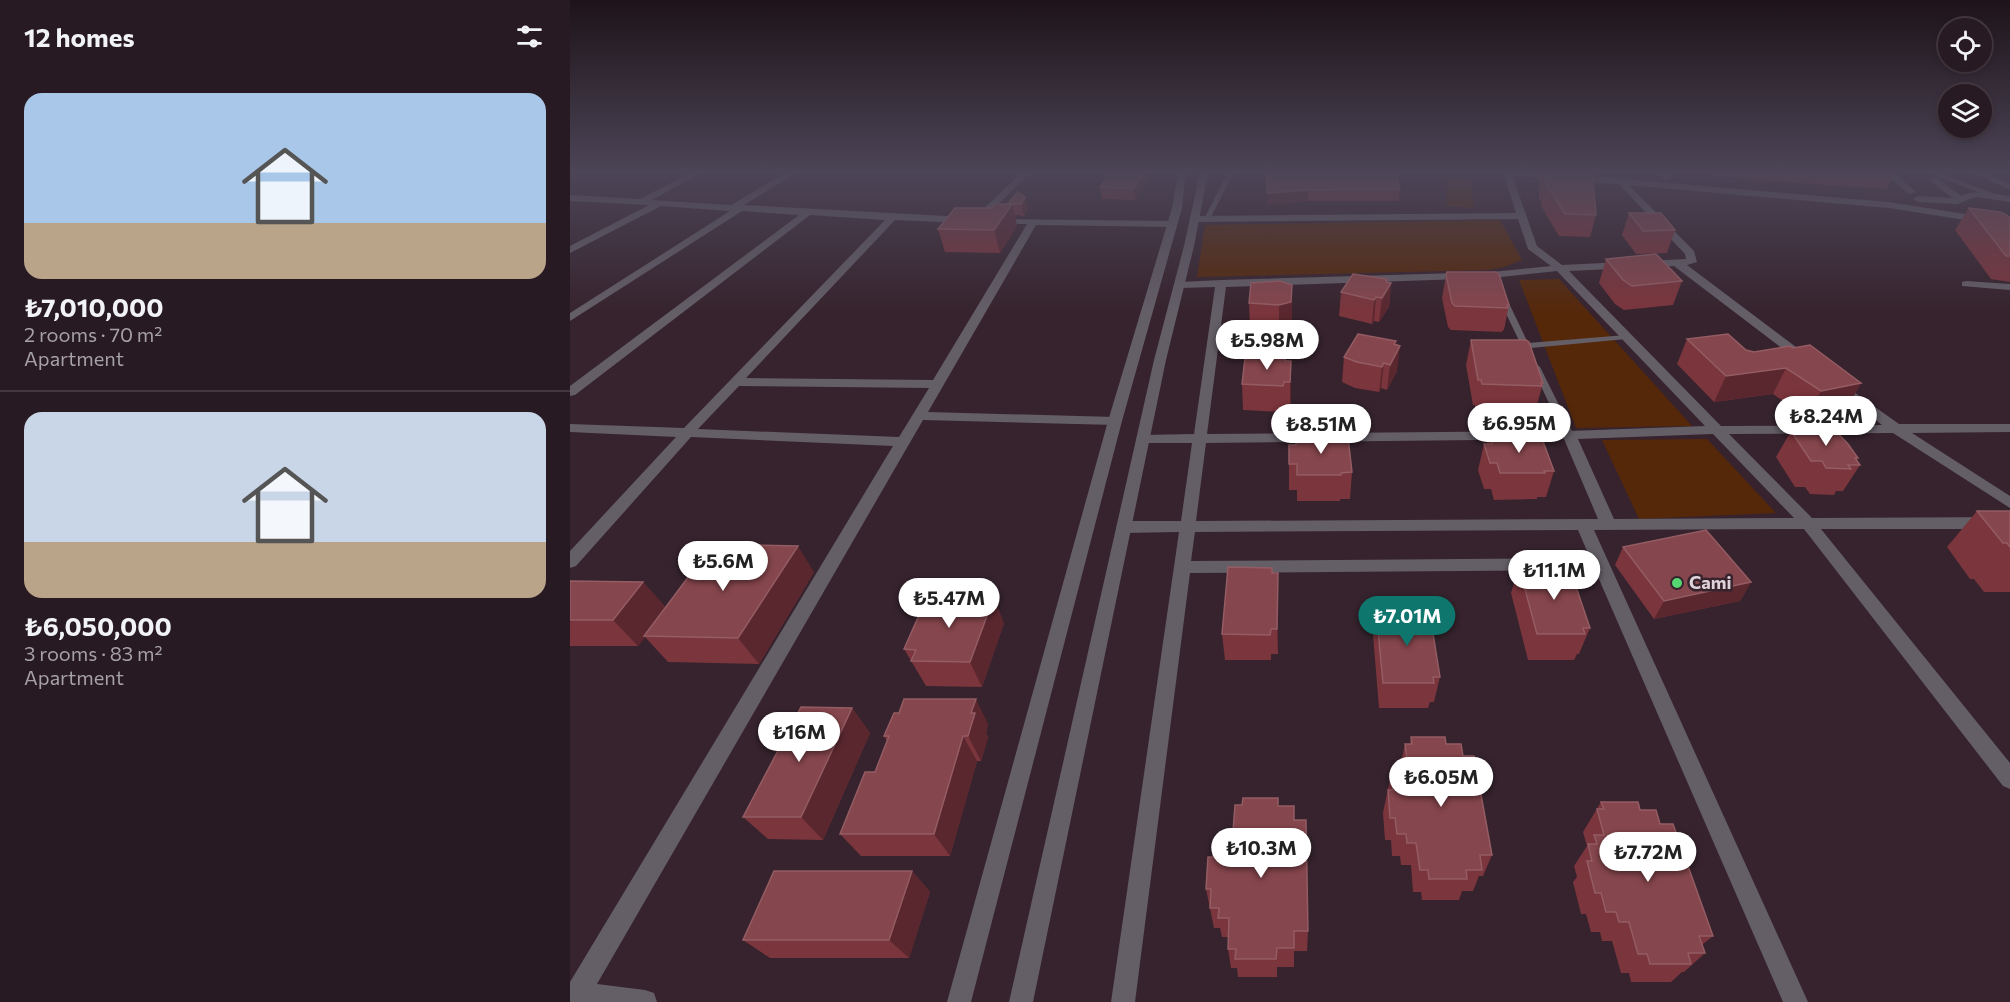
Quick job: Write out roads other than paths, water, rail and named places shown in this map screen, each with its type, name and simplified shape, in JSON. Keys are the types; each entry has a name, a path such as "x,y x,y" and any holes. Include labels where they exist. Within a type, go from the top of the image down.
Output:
{"street":[{"path":"570,250 630,219"},
{"path":"570,318 720,219"},
{"path":"570,392 799,219"},
{"path":"570,562 687,433 891,219"},
{"path":"925,219 1172,224"},
{"path":"959,1002 1115,421 1173,219"},
{"path":"1021,1002 1143,439 1179,285 1201,219 1227,219"},
{"path":"1523,219 1532,247 1560,268 1809,525 2010,778"},
{"path":"1179,285 1492,275 1560,268 1692,262 1690,253 1657,219"},
{"path":"645,1002 574,997 1033,222"},
{"path":"1677,263 1811,364"},
{"path":"1123,1002 1221,283"},
{"path":"1966,284 2010,288"},
{"path":"1830,378 1896,429 2010,503"},
{"path":"736,382 938,384"},
{"path":"919,416 1115,421"},
{"path":"570,428 904,442"},
{"path":"1143,439 2010,428"},
{"path":"1569,435 1609,526"},
{"path":"1124,527 2010,524"},
{"path":"1584,526 1796,1002"},
{"path":"1182,567 1601,564"}],"lane":[{"path":"1492,275 1569,435"},
{"path":"1525,346 1626,337"}],"place":[{"name":"Cami","path":"1677,583"}]}
